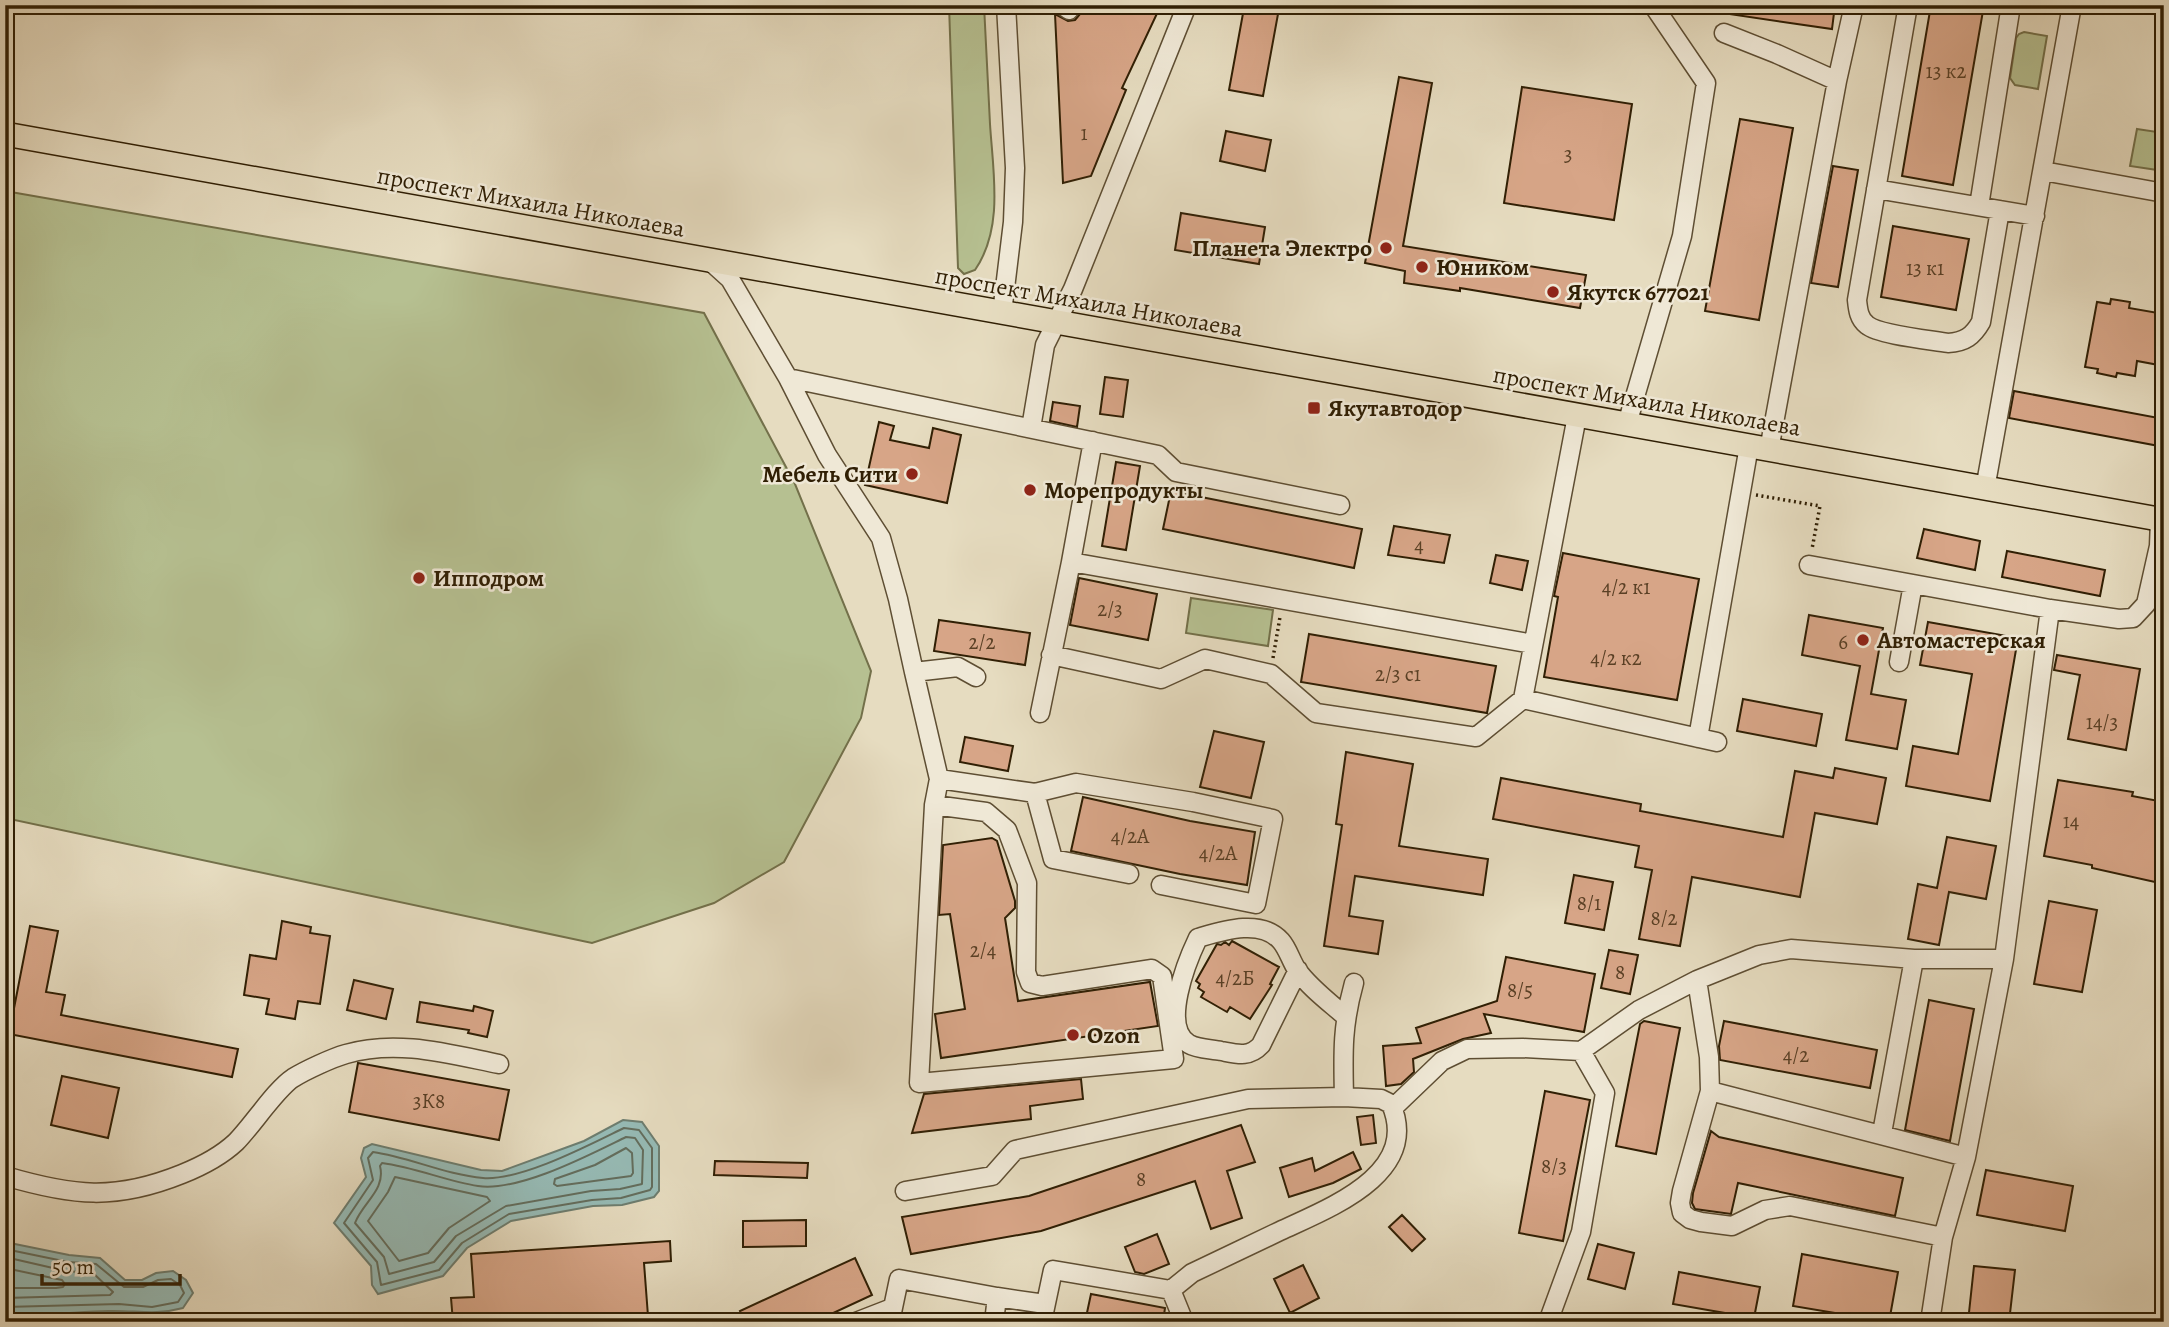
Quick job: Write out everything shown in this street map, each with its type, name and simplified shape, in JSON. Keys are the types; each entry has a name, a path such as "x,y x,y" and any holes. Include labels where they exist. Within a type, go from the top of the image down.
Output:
{"main road":[{"name":"проспект Михаила Николаева","path":"5,134 2162,520"}],"street":[{"path":"1002,313 1013,222 1015,169 1006,5"},
{"path":"1062,5 1069,10 1072,5"},
{"path":"1031,428 1045,345 1073,289 1187,5"},
{"path":"1627,425 1682,236 1706,83 1653,5"},
{"path":"1698,738 1741,492 1759,448 1854,5"},
{"path":"1908,5 1857,300 1858,313 1867,325 1875,330 1948,343 1966,339 1974,333 1981,322 2000,210"},
{"path":"1979,206 2011,5"},
{"path":"1985,489 2072,5"},
{"path":"1724,33 1837,81"},
{"path":"2043,171 2164,194"},
{"path":"1876,189 2035,216"},
{"path":"709,260 730,279 788,378 827,455 880,538 898,599 939,779 934,805 919,1083 1174,1059 1162,976 1152,969 1138,969 1042,986 1030,983 1026,971 1027,883 1007,830 986,812 934,805"},
{"path":"788,378 1158,455 1176,472 1340,505"},
{"path":"1051,655 1161,679 1205,659 1271,674 1316,713 1476,737 1523,699 1577,415"},
{"path":"1040,713 1093,441"},
{"path":"1810,565 2050,609 2119,619 2133,618 2146,604 2162,520"},
{"path":"1071,562 1533,644"},
{"path":"1899,662 1913,584"},
{"path":"1930,1322 1943,1237 1966,1157 2004,959 2050,609"},
{"path":"914,672 958,667 976,677"},
{"path":"1523,699 1717,742"},
{"path":"939,779 1035,793 1076,783 1193,802 1273,819 1256,904 1161,885"},
{"path":"1035,793 1054,859 1129,874"},
{"path":"1297,970 1261,1045 1254,1053 1242,1055 1190,1045 1179,1034 1174,1017 1188,960 1198,938 1233,929 1260,929 1281,940 1297,970 1345,1016"},
{"path":"1393,1108 1442,1061 1468,1049 1581,1051 1639,1010 1697,980 1759,955 1791,949 1914,959 2004,959"},
{"path":"1882,1133 1914,959"},
{"path":"1697,980 1709,1057 1710,1091 1680,1203 1682,1213 1689,1219 1732,1226 1765,1210 1790,1206 1943,1237"},
{"path":"1344,1097 1345,1016 1354,983"},
{"path":"5,1176 62,1191 119,1192 145,1187 211,1162 235,1143 291,1079 346,1054 402,1046 499,1064"},
{"path":"1548,1322 1581,1232 1605,1093 1581,1051"},
{"path":"1710,1091 1882,1133 1966,1157"},
{"path":"856,1322 891,1315 899,1279 998,1297 1044,1313 1053,1269 1171,1290 1192,1273 1342,1201 1373,1179 1393,1152 1398,1133 1397,1117 1391,1104 1381,1099 1248,1099 1016,1150 992,1176 905,1191"},
{"path":"1171,1290 1184,1322"},
{"path":"994,1322 998,1297"}],"path":[{"path":"1741,492 1819,506 1810,565"},
{"path":"1271,674 1283,600"}],"green space":[{"path":"949,5 984,5 994,180 990,236 975,270 964,274 958,268"},
{"path":"2024,32 2047,36 2038,89 2015,85 2010,78 2016,38"},
{"path":"2137,129 2164,133 2164,171 2130,166"},
{"name":"Ипподром","path":"5,191 704,313 795,484 871,671 861,718 784,862 714,903 592,943 5,818"},
{"path":"1191,598 1273,610 1268,646 1186,633"}],"water":[{"path":"623,1120 642,1122 659,1146 659,1191 654,1197 622,1205 593,1206 511,1221 467,1248 443,1276 378,1294 372,1285 371,1266 334,1223 366,1177 361,1158 364,1148 372,1144 481,1170 502,1171 584,1141"},
{"path":"5,1242 69,1255 100,1258 125,1280 142,1280 156,1273 173,1271 186,1280 193,1293 183,1308 163,1312 5,1314"}],"building":[{"path":"1082,5 1161,5 1122,88 1126,90 1091,176 1063,183 1055,14 1068,21 1075,20"},
{"path":"1730,5 1835,5 1832,29 1729,14"},
{"path":"1931,5 1984,5 1953,185 1902,176"},
{"path":"1244,8 1278,14 1263,96 1229,90"},
{"path":"1399,77 1432,83 1403,246 1586,275 1580,308 1460,288 1460,291 1404,283 1405,271 1365,263"},
{"path":"1522,87 1632,104 1614,220 1504,203"},
{"path":"1740,119 1793,128 1759,320 1705,311"},
{"path":"1226,131 1271,140 1265,171 1220,161"},
{"path":"1833,166 1858,170 1838,287 1811,283"},
{"path":"1181,213 1265,227 1259,264 1175,250"},
{"path":"1893,226 1969,239 1956,310 1881,297"},
{"path":"2111,299 2130,302 2129,308 2164,314 2164,366 2137,361 2135,376 2117,373 2116,377 2085,367 2097,302 2110,304"},
{"path":"1105,377 1128,380 1123,417 1100,414"},
{"path":"2014,391 2164,419 2164,439 2160,438 2159,446 2009,418"},
{"path":"1053,402 1080,406 1077,427 1050,421"},
{"path":"879,422 894,426 890,440 929,448 933,428 961,435 947,503 865,485"},
{"path":"1116,462 1140,466 1126,550 1102,546"},
{"path":"1171,491 1362,529 1354,568 1163,529"},
{"path":"1394,526 1450,535 1444,563 1388,555"},
{"path":"1924,529 1980,541 1975,570 1917,558"},
{"path":"2007,551 2105,570 2100,596 2002,577"},
{"path":"1563,553 1699,579 1677,700 1544,677 1558,597 1554,596"},
{"path":"1496,555 1528,561 1522,590 1490,583"},
{"path":"1079,578 1157,594 1148,640 1070,625"},
{"path":"1809,615 1883,628 1871,694 1906,700 1897,749 1846,740 1860,666 1802,655"},
{"path":"939,620 1030,633 1025,665 934,651"},
{"path":"1928,622 2018,638 1990,801 1906,786 1913,746 1958,754 1972,674 1920,665"},
{"path":"1309,634 1496,666 1487,713 1301,682"},
{"path":"2057,655 2140,669 2126,750 2068,739 2080,675 2054,670"},
{"path":"1743,699 1822,714 1816,746 1737,731"},
{"path":"1214,731 1264,742 1251,798 1200,787"},
{"path":"965,737 1013,746 1008,771 960,762"},
{"path":"1346,752 1413,764 1399,846 1488,859 1483,895 1355,876 1349,916 1383,921 1378,954 1324,946 1342,825 1336,824"},
{"path":"1835,768 1886,778 1877,824 1815,813 1800,897 1692,877 1680,946 1639,939 1652,870 1635,867 1639,846 1493,819 1501,778 1641,804 1640,811 1783,837 1795,771 1833,778"},
{"path":"2058,780 2133,792 2132,796 2164,802 2164,884 2092,868 2092,865 2044,856"},
{"path":"1083,797 1190,821 1255,832 1247,885 1071,851"},
{"path":"1947,837 1996,846 1986,899 1949,892 1939,945 1908,939 1918,884 1937,888"},
{"path":"992,838 997,841 1015,901 1015,908 1005,918 1018,1001 1150,982 1158,1026 941,1058 935,1014 965,1009 950,914 939,915 943,845"},
{"path":"1574,875 1613,882 1604,930 1565,923"},
{"path":"2049,901 2097,910 2082,992 2034,984"},
{"path":"282,921 311,927 310,933 330,936 320,1004 298,1001 295,1019 266,1014 269,999 244,995 250,955 276,959"},
{"path":"30,926 58,931 46,992 65,995 61,1015 238,1049 232,1077 9,1034"},
{"path":"1232,941 1279,967 1270,984 1272,985 1250,1019 1230,1007 1227,1012 1201,997 1204,992 1198,988 1200,984 1196,981 1217,944 1225,942 1229,945"},
{"path":"1609,950 1638,955 1630,994 1601,988"},
{"path":"1506,957 1595,974 1584,1032 1484,1014 1491,1033 1463,1039 1413,1059 1414,1072 1401,1084 1386,1086 1383,1046 1421,1043 1416,1028 1497,1001"},
{"path":"354,980 393,989 386,1019 347,1010"},
{"path":"1929,1000 1974,1009 1950,1141 1905,1130"},
{"path":"420,1002 473,1011 474,1006 493,1011 487,1037 468,1033 469,1030 417,1022"},
{"path":"1644,1021 1680,1028 1656,1154 1616,1146 1640,1024"},
{"path":"1724,1021 1877,1050 1870,1088 1720,1060 1719,1046"},
{"path":"358,1063 509,1090 499,1140 349,1112"},
{"path":"62,1076 119,1088 108,1138 51,1125"},
{"path":"1081,1079 1083,1099 1030,1106 1031,1119 912,1133 924,1094"},
{"path":"1545,1091 1590,1100 1563,1241 1519,1233"},
{"path":"1373,1115 1376,1143 1361,1145 1357,1117"},
{"path":"1241,1125 1255,1162 1227,1171 1242,1218 1211,1229 1195,1181 1041,1231 911,1254 902,1217 1029,1196"},
{"path":"1711,1131 1719,1137 1903,1178 1895,1216 1738,1183 1731,1214 1695,1209 1692,1203 1693,1193"},
{"path":"1353,1152 1361,1169 1333,1183 1289,1197 1280,1168 1312,1158 1315,1171"},
{"path":"715,1161 808,1163 807,1178 714,1175"},
{"path":"1986,1170 2073,1186 2065,1231 1977,1215"},
{"path":"1402,1215 1425,1239 1412,1251 1389,1227"},
{"path":"806,1220 806,1246 743,1247 743,1221"},
{"path":"1157,1234 1169,1264 1144,1274 1135,1272 1125,1247"},
{"path":"670,1241 671,1261 644,1263 648,1316 573,1322 453,1322 451,1298 474,1297 471,1254"},
{"path":"1598,1244 1634,1253 1625,1289 1588,1279"},
{"path":"1802,1254 1898,1272 1889,1322 1793,1306"},
{"path":"855,1258 872,1295 814,1322 745,1322 740,1311"},
{"path":"1303,1265 1319,1298 1290,1313 1274,1279"},
{"path":"1974,1266 2015,1270 2009,1322 1968,1322"},
{"path":"1679,1272 1760,1287 1754,1318 1673,1304"},
{"path":"1091,1294 1165,1308 1163,1322 1085,1322"}],"place":[{"name":"Планета Электро","path":"1386,248"},
{"name":"Юником","path":"1422,267"},
{"name":"Якутск 677021","path":"1553,292"},
{"name":"Якутавтодор","path":"1314,408"},
{"name":"Мебель Сити","path":"912,474"},
{"name":"Морепродукты","path":"1030,490"},
{"name":"Ипподром","path":"419,578"},
{"name":"Автомастерская","path":"1863,640"},
{"name":"Ozon","path":"1073,1035"}]}
